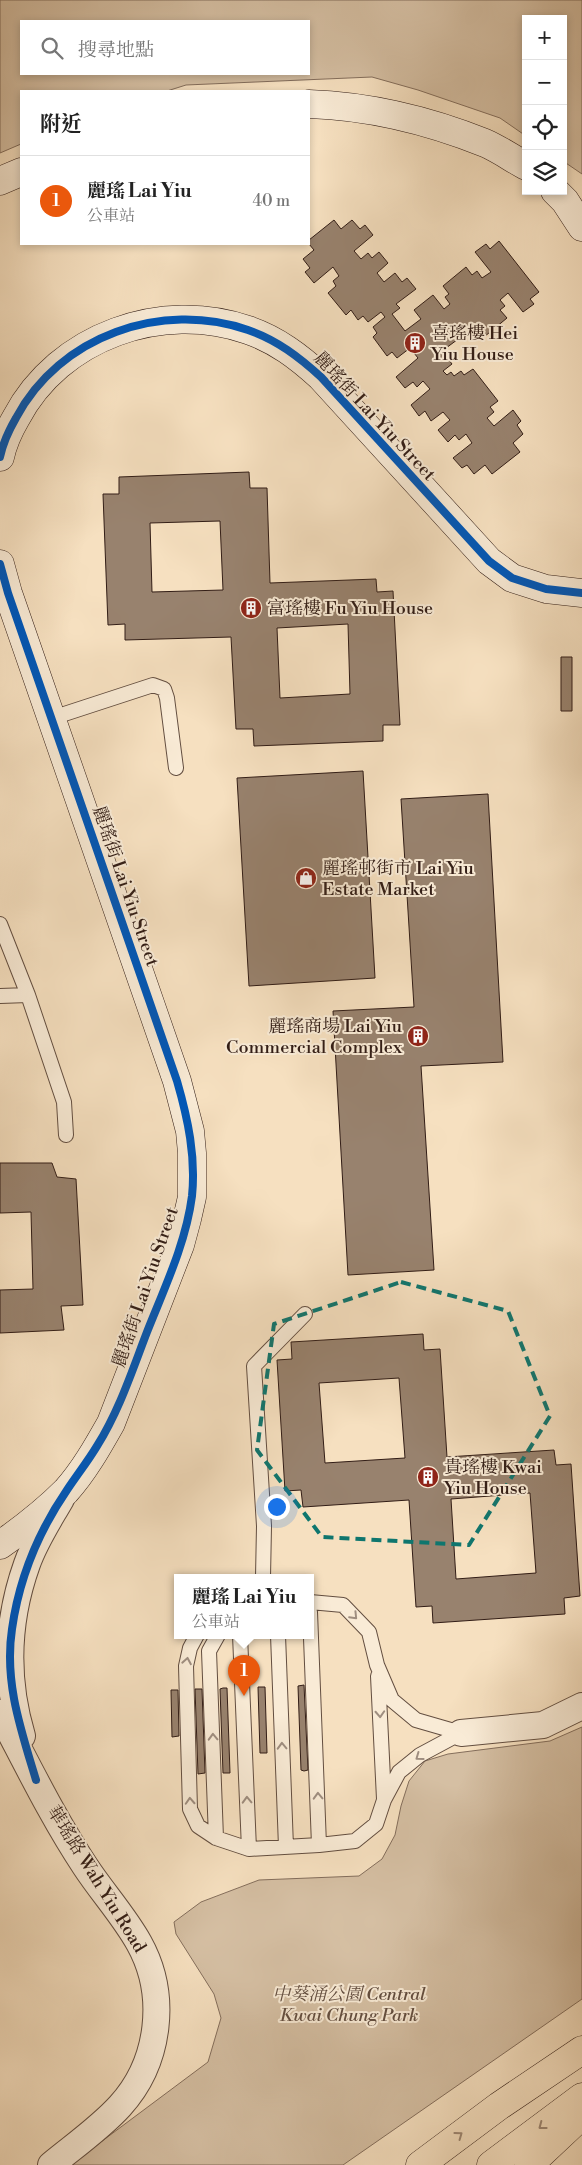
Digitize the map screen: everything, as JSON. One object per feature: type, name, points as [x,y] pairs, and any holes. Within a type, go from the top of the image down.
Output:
[{"type":"main road","points":[[420,2165],[499,2106],[582,2050]]},
{"type":"main road","points":[[491,2165],[582,2097]]},
{"type":"main road","points":[[529,2165],[582,2115]]},
{"type":"street","points":[[310,104],[344,105],[424,123],[486,144],[522,164]]},
{"type":"street","points":[[0,181],[20,172]]},
{"type":"street","points":[[559,195],[566,201],[582,226]]},
{"type":"street","name":"麗瑤街 Lai Yiu Street","points":[[0,456],[9,431],[32,392],[49,373],[67,358],[89,344],[110,333],[156,322],[182,319],[229,324],[268,338],[303,360],[322,377],[489,561],[512,578],[546,589],[582,593]]},
{"type":"street","name":"麗瑤街 Lai Yiu Street","points":[[0,564],[8,593],[177,1081],[190,1131],[193,1174],[192,1197],[180,1245],[121,1400],[111,1423],[97,1447],[66,1490],[42,1532],[28,1562],[11,1631],[10,1660],[16,1715],[36,1780]]},
{"type":"street","points":[[0,1526],[33,1514],[66,1490]]},
{"type":"street","name":"麗瑤街 Lai Yiu Street","points":[[0,1545],[66,1490]]},
{"type":"street","points":[[461,1733],[543,1725],[582,1706]]},
{"type":"street","name":"華瑤路 Wah Yiu Road","points":[[0,1713],[83,1864],[140,1944],[154,1983],[157,2020],[149,2056],[142,2074],[120,2105],[51,2165]]},
{"type":"lane","points":[[52,718],[153,685],[164,689],[167,698],[176,768]]},
{"type":"lane","points":[[0,924],[28,995],[64,1102],[66,1135]]},
{"type":"lane","points":[[0,996],[28,995]]},
{"type":"lane","points":[[263,1574],[264,1526],[254,1366],[305,1314]]},
{"type":"lane","points":[[314,1602],[343,1605],[369,1632],[377,1665],[392,1700],[416,1720],[461,1733]]},
{"type":"lane","points":[[196,1639],[190,1648],[186,1666],[190,1809],[198,1826],[216,1838],[249,1848],[320,1845],[355,1840],[376,1824],[384,1800],[399,1772],[420,1755],[461,1733]]},
{"type":"lane","points":[[216,1639],[209,1651],[216,1838]]},
{"type":"lane","points":[[240,1639],[249,1848]]},
{"type":"lane","points":[[278,1639],[286,1847]]},
{"type":"lane","points":[[311,1639],[320,1845]]},
{"type":"lane","points":[[377,1665],[384,1800]]},
{"type":"highlighted area","points":[[401,1282],[508,1311],[550,1416],[469,1545],[322,1537],[257,1450],[274,1324]]},
{"type":"green space","points":[[0,0],[582,0],[582,174],[567,164],[567,15],[522,15],[522,133],[500,118],[418,90],[372,77],[186,85],[170,90],[20,90],[20,144],[0,153]]},
{"type":"green space","name":"中葵涌公園 Central Kwai Chung Park","points":[[582,1727],[582,1999],[343,2165],[70,2165],[208,2062],[221,2018],[214,1994],[176,1934],[174,1922],[201,1902],[259,1880],[359,1876],[382,1859],[395,1835],[409,1781],[425,1761],[448,1754],[550,1741]]},
{"type":"building","name":"喜瑤樓 Hei Yiu House","points":[[334,220],[341,229],[352,220],[360,229],[365,225],[373,235],[354,251],[361,259],[368,253],[372,258],[379,252],[388,263],[377,273],[384,282],[395,273],[402,282],[407,278],[416,289],[396,304],[400,308],[392,314],[405,331],[421,319],[414,310],[433,295],[444,309],[450,304],[445,297],[449,294],[443,286],[466,267],[472,275],[477,271],[482,278],[491,272],[475,252],[486,244],[490,249],[499,241],[539,292],[530,299],[534,304],[523,312],[508,293],[500,300],[505,306],[500,310],[507,318],[484,337],[477,329],[472,332],[467,325],[462,330],[465,334],[442,351],[452,364],[443,371],[447,375],[451,372],[454,376],[461,371],[464,375],[473,369],[498,401],[490,407],[494,412],[487,418],[494,426],[513,410],[521,421],[517,425],[523,434],[513,443],[520,452],[492,474],[485,465],[474,474],[467,465],[462,468],[453,458],[472,443],[466,434],[459,440],[455,435],[448,442],[438,430],[450,420],[443,412],[431,421],[425,411],[419,416],[411,405],[430,389],[423,381],[417,387],[413,382],[405,388],[396,377],[418,358],[410,348],[397,358],[392,352],[387,356],[373,337],[377,333],[373,327],[385,317],[381,312],[368,322],[363,316],[358,320],[351,310],[346,315],[328,293],[336,286],[333,281],[339,276],[333,267],[314,283],[305,272],[310,268],[303,259],[314,250],[310,245],[310,239]]},
{"type":"building","name":"富瑤樓 Fu Yiu House","points":[[249,472],[250,488],[267,488],[270,583],[376,579],[377,592],[393,591],[400,725],[383,725],[383,741],[254,746],[253,729],[236,729],[231,637],[125,640],[125,624],[108,625],[103,494],[119,494],[119,477]],"holes":[[[220,521],[223,590],[152,592],[150,523]],[[348,624],[350,694],[280,698],[277,628]]]},
{"type":"building","points":[[561,657],[572,657],[572,711],[561,711]]},
{"type":"building","name":"麗瑤邨街市 Lai Yiu Estate Market","points":[[363,771],[375,978],[249,986],[237,778]]},
{"type":"building","name":"麗瑤商場 Lai Yiu Commercial Complex","points":[[488,794],[503,1062],[421,1066],[434,1270],[348,1275],[333,1011],[414,1007],[401,799]]},
{"type":"building","points":[[0,1163],[52,1163],[57,1177],[76,1179],[83,1305],[61,1306],[64,1330],[0,1333],[0,1290],[33,1289],[31,1212],[0,1213]]},
{"type":"building","name":"貴瑤樓 Kwai Yiu House","points":[[423,1334],[424,1350],[440,1349],[447,1457],[554,1450],[556,1465],[571,1464],[580,1596],[564,1598],[565,1614],[433,1623],[432,1606],[416,1607],[409,1500],[303,1507],[301,1490],[285,1491],[277,1360],[292,1359],[291,1342]],"holes":[[[399,1378],[405,1458],[325,1463],[319,1383]],[[530,1493],[536,1573],[456,1579],[451,1499]]]},
{"type":"building","points":[[304,1685],[308,1770],[304,1771],[301,1770],[298,1686]]},
{"type":"building","points":[[258,1687],[265,1687],[267,1753],[260,1753]]},
{"type":"building","points":[[227,1688],[230,1773],[223,1773],[220,1689]]},
{"type":"building","points":[[195,1689],[202,1689],[205,1773],[198,1774]]},
{"type":"building","points":[[171,1690],[178,1690],[179,1736],[172,1737]]},
{"type":"cycle path","points":[[0,457],[11,427],[35,389],[58,365],[86,346],[116,332],[148,323],[182,320],[215,322],[259,334],[287,350],[313,370],[489,561],[512,578],[546,589],[582,593]]},
{"type":"cycle path","points":[[0,564],[8,593],[177,1081],[188,1124],[193,1167],[192,1196],[180,1248],[125,1390],[105,1433],[57,1506],[39,1539],[25,1574],[15,1610],[10,1649],[12,1687],[15,1706],[36,1780]]},
{"type":"place","name":"喜瑤樓 Hei Yiu House","points":[[415,343]]},
{"type":"place","name":"富瑤樓 Fu Yiu House","points":[[251,608]]},
{"type":"place","name":"麗瑤邨街市 Lai Yiu Estate Market","points":[[306,878]]},
{"type":"place","name":"麗瑤商場 Lai Yiu Commercial Complex","points":[[418,1036]]},
{"type":"place","name":"貴瑤樓 Kwai Yiu House","points":[[428,1477]]},
{"type":"place","name":"麗瑤 Lai Yiu","points":[[244,1696]]}]
